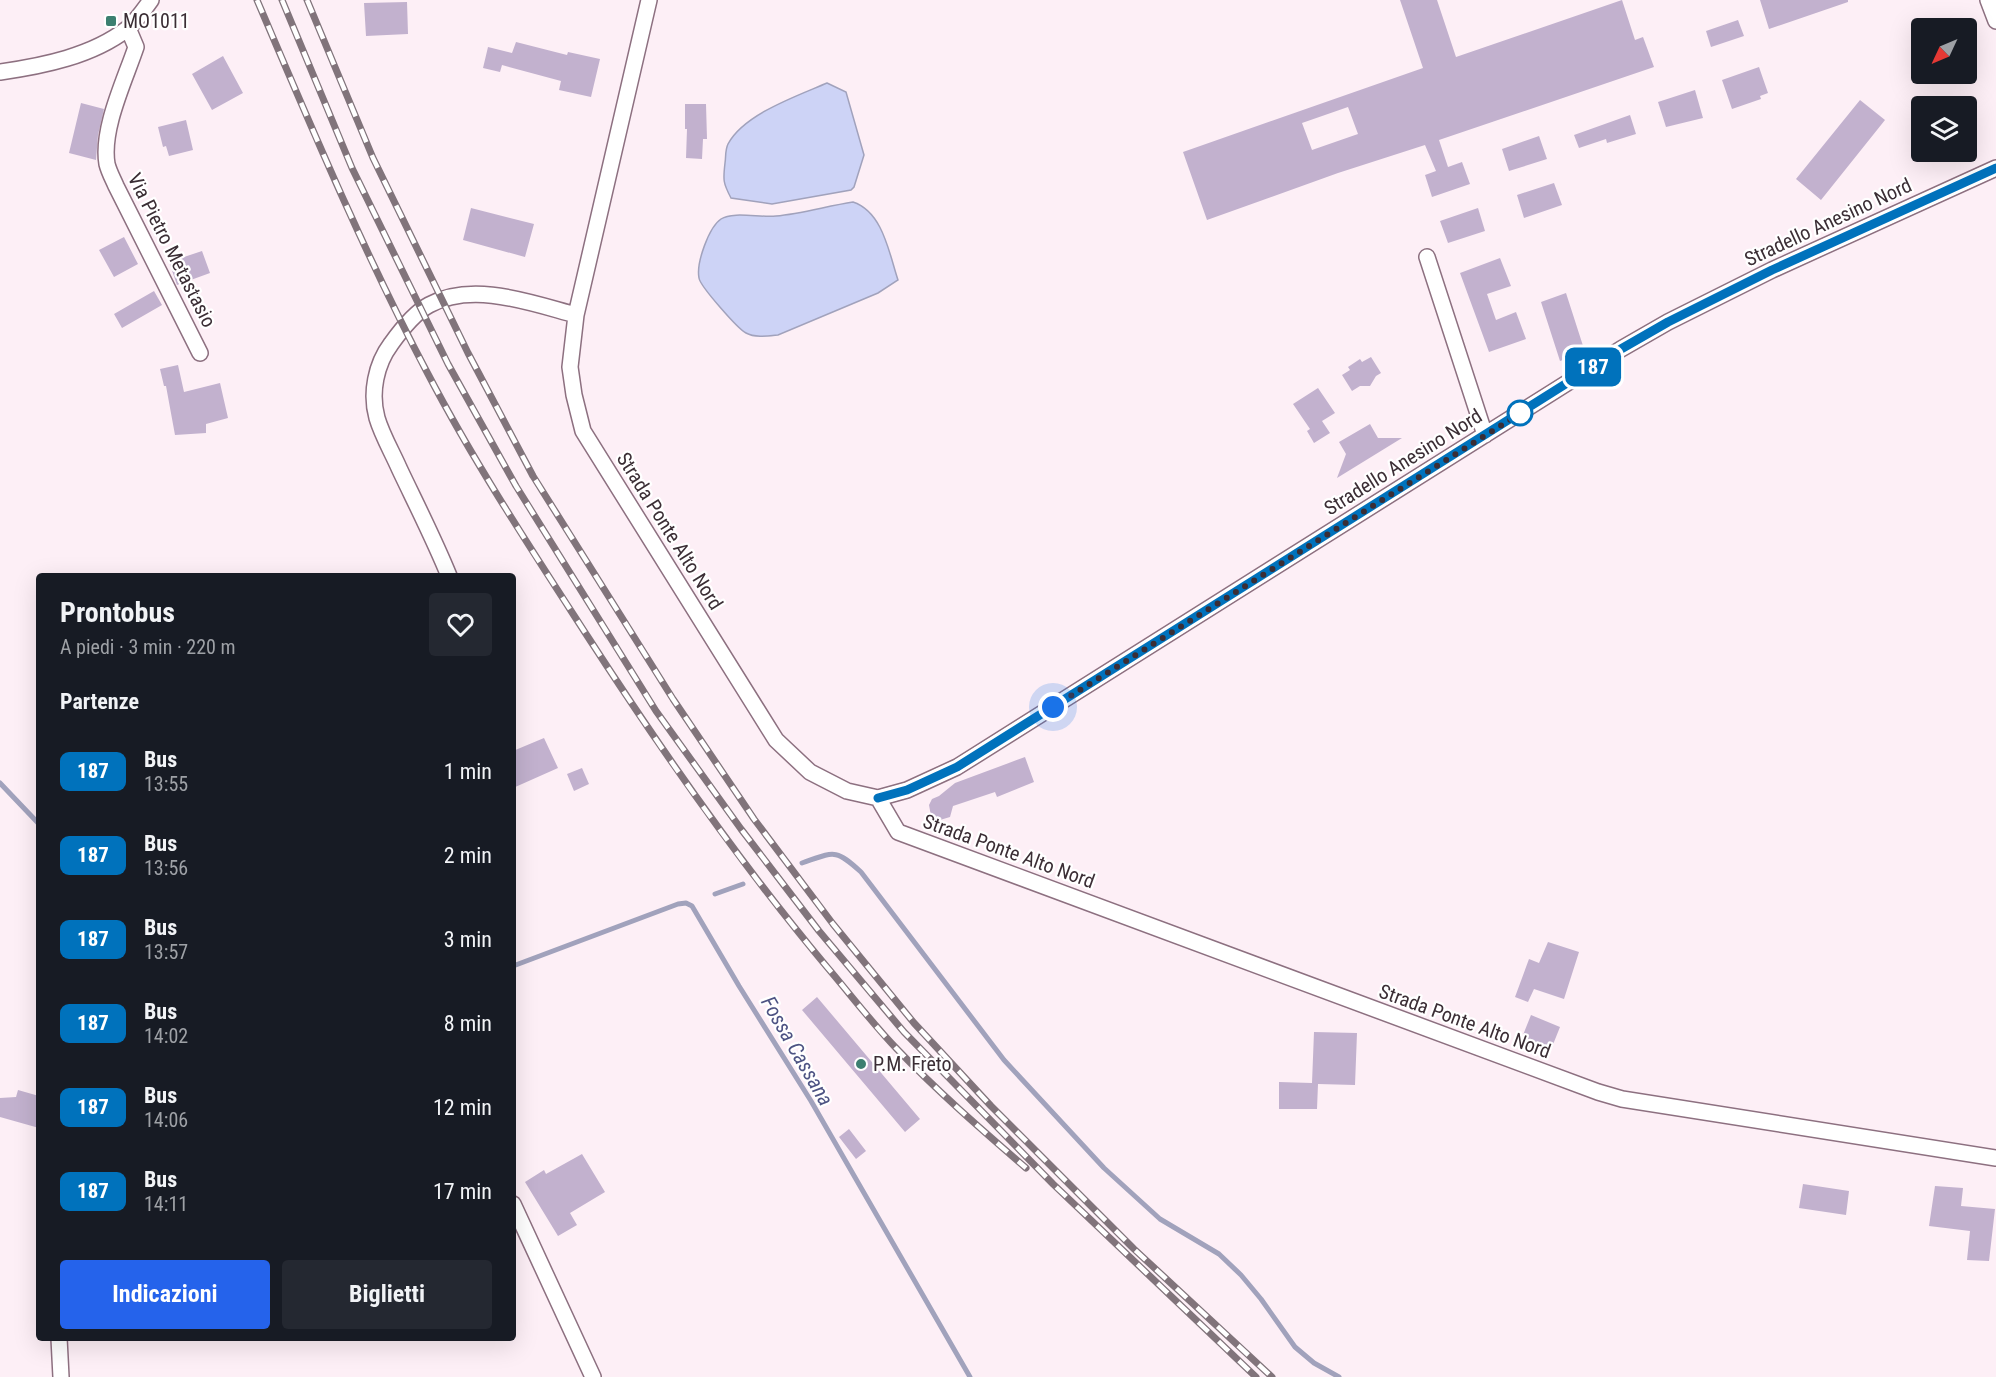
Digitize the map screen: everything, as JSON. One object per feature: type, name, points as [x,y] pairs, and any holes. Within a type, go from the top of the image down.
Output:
[{"type":"street","points":[[0,72],[34,67],[94,49],[128,28],[151,0]]},
{"type":"street","name":"Strada Ponte Alto Nord","points":[[649,0],[576,315],[570,367],[574,395],[583,431],[776,740],[810,772],[847,791],[878,798],[898,832],[1598,1092],[1641,1102],[1996,1158]]},
{"type":"street","points":[[1988,0],[1996,21]]},
{"type":"street","name":"Via Pietro Metastasio","points":[[128,28],[136,47],[111,122],[106,148],[108,166],[200,353]]},
{"type":"street","name":"Stradello Anesino Nord","points":[[878,798],[907,790],[957,767],[1621,349],[1668,322],[1772,270],[1996,168]]},
{"type":"street","points":[[1426,257],[1485,435]]},
{"type":"street","points":[[448,573],[377,418],[374,401],[375,385],[388,347],[411,320],[427,306],[445,298],[466,294],[531,303],[576,315]]},
{"type":"street","points":[[516,1210],[593,1377]]},
{"type":"street","points":[[59,1341],[61,1377]]},
{"type":"water","points":[[827,83],[846,92],[864,155],[854,187],[851,190],[772,204],[731,198],[725,185],[724,174],[727,146],[736,133],[772,107]]},
{"type":"water","points":[[853,202],[863,207],[878,224],[888,246],[898,280],[878,293],[778,335],[757,336],[746,333],[735,324],[701,282],[699,264],[701,255],[712,229],[721,219],[733,215],[785,215]]},
{"type":"building","points":[[1400,0],[1437,0],[1456,57],[1622,0],[1635,40],[1643,37],[1654,67],[1439,140],[1448,167],[1462,162],[1470,184],[1432,197],[1425,175],[1436,171],[1425,145],[1338,173],[1207,220],[1183,152],[1423,68]],"holes":[[[1348,107],[1358,134],[1312,150],[1302,123]]]},
{"type":"building","points":[[1760,0],[1848,0],[1848,2],[1769,29]]},
{"type":"building","points":[[407,2],[408,34],[366,36],[364,3]]},
{"type":"building","points":[[1738,20],[1744,36],[1711,47],[1706,31]]},
{"type":"building","points":[[516,42],[567,55],[568,52],[600,59],[591,97],[559,90],[561,81],[502,65],[500,72],[483,68],[488,47],[512,53]]},
{"type":"building","points":[[223,56],[243,93],[212,110],[192,74]]},
{"type":"building","points":[[1759,67],[1768,93],[1760,96],[1761,99],[1732,109],[1722,80]]},
{"type":"building","points":[[1695,90],[1703,118],[1666,127],[1658,102]]},
{"type":"building","points":[[1860,100],[1885,120],[1821,200],[1796,179]]},
{"type":"building","points":[[81,103],[104,109],[98,135],[96,160],[69,153]]},
{"type":"building","points":[[685,104],[706,104],[707,139],[703,139],[702,159],[686,158]]},
{"type":"building","points":[[1630,115],[1636,134],[1607,143],[1606,139],[1579,148],[1574,135]]},
{"type":"building","points":[[186,120],[193,150],[169,156],[166,146],[163,147],[158,127]]},
{"type":"building","points":[[1539,136],[1547,159],[1509,171],[1502,149]]},
{"type":"building","points":[[1554,183],[1562,205],[1524,218],[1517,195]]},
{"type":"building","points":[[471,208],[534,224],[525,257],[463,240]]},
{"type":"building","points":[[1478,208],[1485,231],[1448,243],[1440,221]]},
{"type":"building","points":[[124,237],[138,264],[114,277],[99,250]]},
{"type":"building","points":[[202,251],[210,273],[177,285],[169,262]]},
{"type":"building","points":[[1500,258],[1511,286],[1487,294],[1496,320],[1516,312],[1526,339],[1489,352],[1460,273]]},
{"type":"building","points":[[154,291],[162,305],[122,328],[114,314]]},
{"type":"building","points":[[1566,293],[1585,352],[1560,361],[1541,302]]},
{"type":"building","points":[[1371,357],[1381,373],[1376,376],[1370,386],[1360,386],[1352,391],[1342,375],[1350,370],[1348,367],[1360,359],[1362,362]]},
{"type":"building","points":[[178,365],[184,392],[220,383],[228,418],[206,424],[206,433],[175,435],[166,386],[164,386],[160,369]]},
{"type":"building","points":[[1318,388],[1335,413],[1322,421],[1330,433],[1314,443],[1307,431],[1310,429],[1293,404]]},
{"type":"building","points":[[1370,424],[1378,438],[1402,438],[1337,478],[1346,454],[1339,442]]},
{"type":"building","points":[[544,738],[558,768],[516,787],[516,750]]},
{"type":"building","points":[[1025,757],[1034,782],[997,797],[995,792],[953,806],[950,817],[940,820],[931,816],[929,805],[932,799],[955,783]]},
{"type":"building","points":[[582,768],[589,784],[574,791],[567,774]]},
{"type":"building","points":[[1548,942],[1579,952],[1564,999],[1534,989],[1528,1002],[1515,997],[1529,959],[1539,963]]},
{"type":"building","name":"P.M. Freto","points":[[817,997],[920,1119],[905,1132],[802,1010]]},
{"type":"building","points":[[1531,1015],[1560,1027],[1548,1057],[1519,1045]]},
{"type":"building","points":[[1314,1032],[1357,1033],[1355,1085],[1318,1084],[1317,1109],[1279,1109],[1279,1082],[1312,1083]]},
{"type":"building","points":[[18,1090],[36,1095],[36,1127],[0,1117],[0,1098],[16,1097]]},
{"type":"building","points":[[849,1129],[866,1151],[856,1159],[839,1137]]},
{"type":"building","points":[[582,1154],[605,1192],[570,1213],[577,1225],[558,1236],[525,1182],[544,1170],[546,1174]]},
{"type":"building","points":[[1803,1184],[1849,1191],[1846,1215],[1799,1208]]},
{"type":"building","points":[[1935,1186],[1963,1188],[1961,1206],[1995,1209],[1989,1261],[1967,1260],[1970,1231],[1929,1226]]},
{"type":"waterway","name":"Fossa Cassana","points":[[0,783],[36,821]]},
{"type":"waterway","points":[[802,863],[834,854],[845,859],[861,872],[1004,1060],[1104,1168],[1160,1219],[1219,1254],[1261,1299],[1295,1347],[1314,1363],[1339,1377]]},
{"type":"waterway","points":[[715,894],[743,884]]},
{"type":"waterway","name":"Fossa Cassana","points":[[516,965],[678,904],[686,903],[692,906],[811,1101],[970,1377]]},
{"type":"railway","points":[[257,0],[360,236],[428,374],[504,506],[614,677],[732,846],[794,927],[870,1019],[927,1080],[1026,1168]]},
{"type":"railway","points":[[282,0],[352,168],[448,364],[516,486],[656,711],[741,829],[819,931],[904,1032],[1053,1184],[1256,1377]]},
{"type":"railway","points":[[307,0],[373,158],[468,353],[533,476],[673,699],[754,819],[833,924],[914,1023],[991,1106],[1134,1249],[1272,1377]]},
{"type":"bus line","name":"187","points":[[878,798],[907,790],[957,767],[1621,349],[1668,322],[1772,270],[1996,168]]},
{"type":"place","name":"MO1011","points":[[111,21]]},
{"type":"place","name":"P.M. Freto","points":[[861,1064]]},
{"type":"route","points":[[1053,707],[1524,411],[1520,413]]}]
